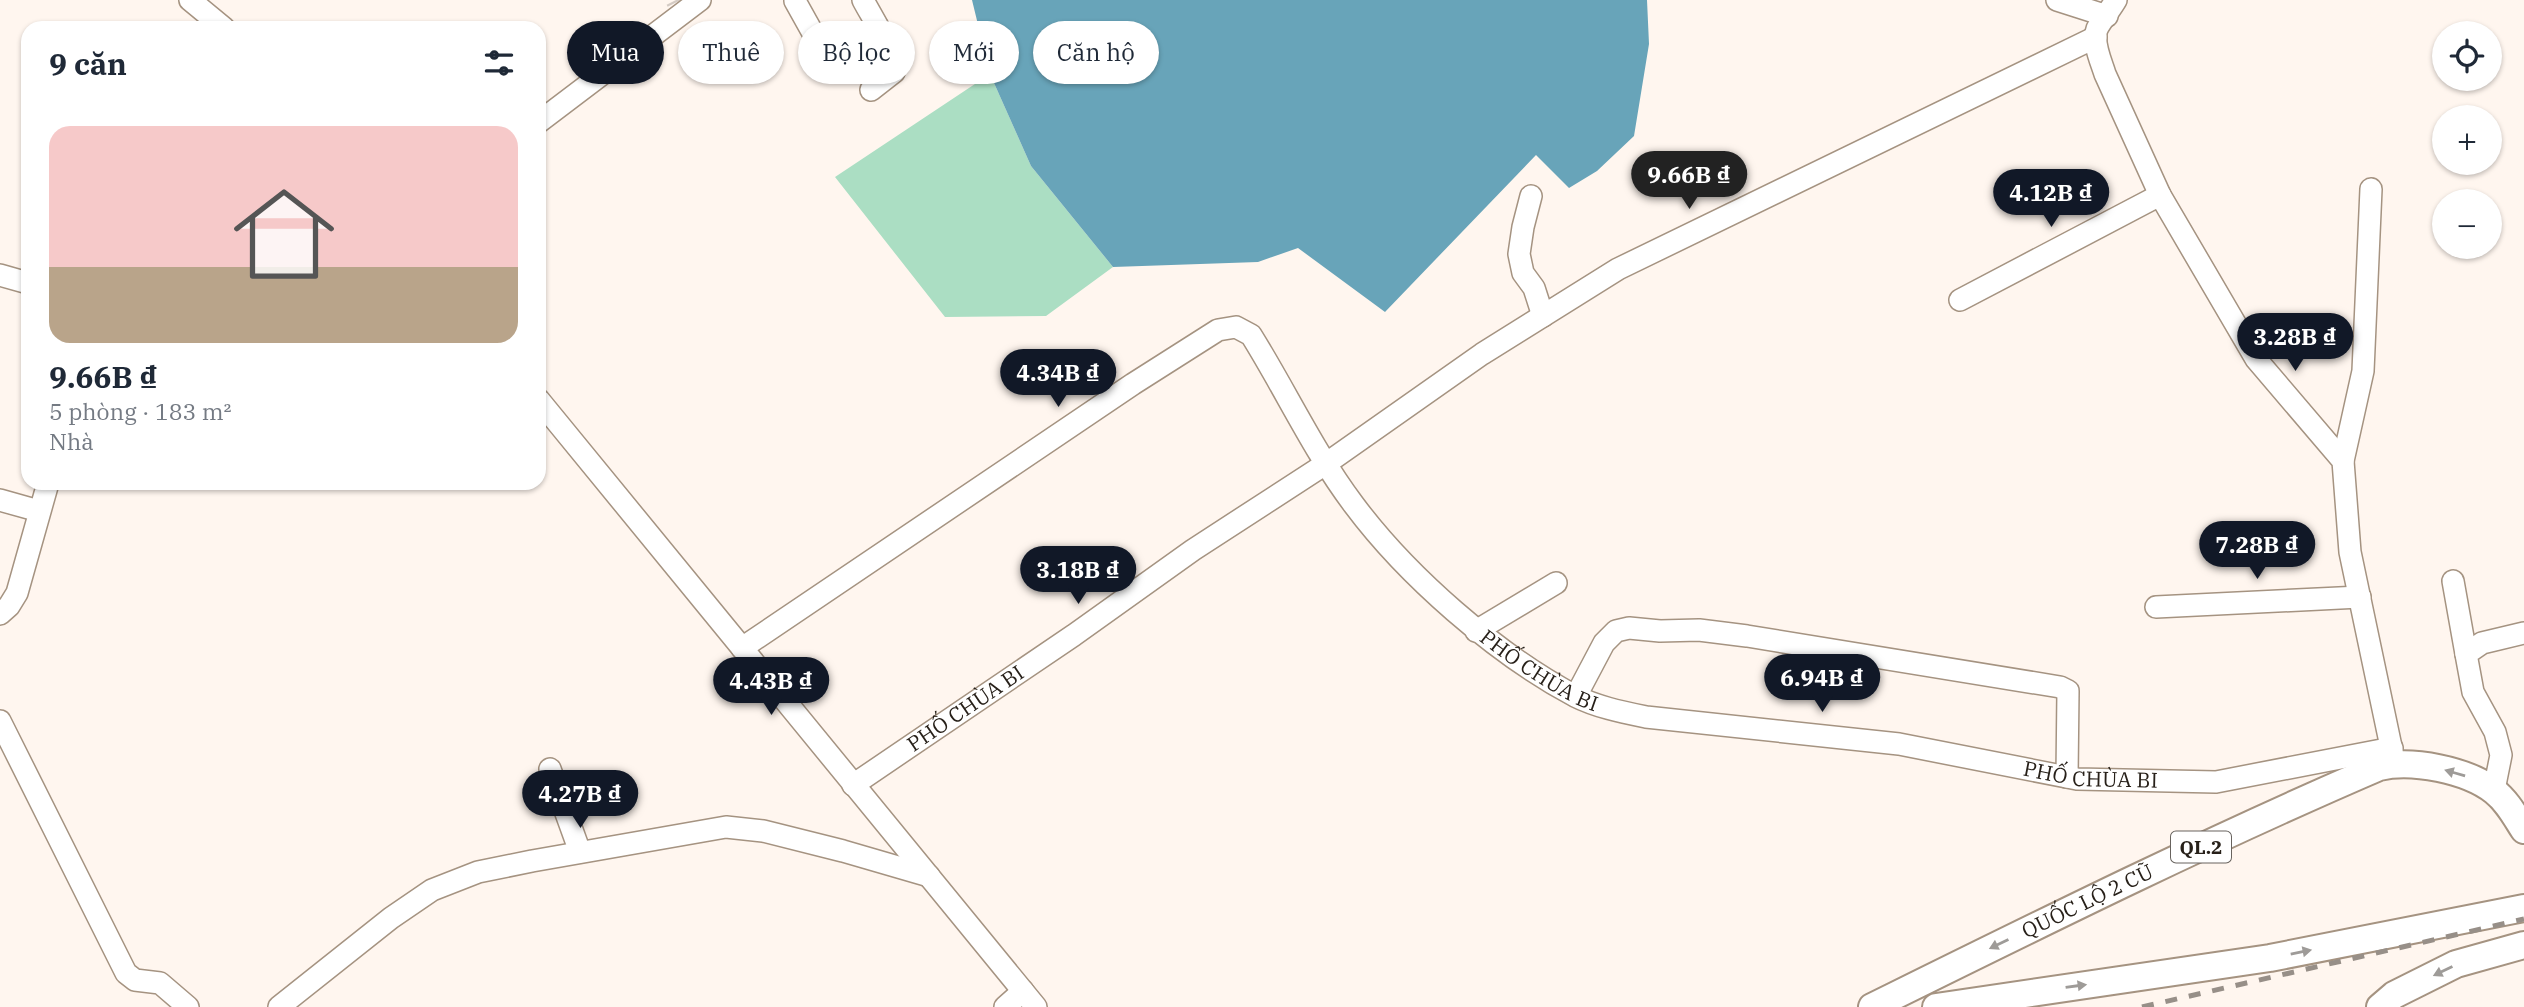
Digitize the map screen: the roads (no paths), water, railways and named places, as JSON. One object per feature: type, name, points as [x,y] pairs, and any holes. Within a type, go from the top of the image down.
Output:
[{"type":"main road","name":"QUỐC LỘ 2 CŨ","points":[[1872,1007],[2079,905],[2284,808],[2379,767],[2393,756],[2462,775],[2494,790],[2509,806],[2524,830]]},
{"type":"main road","points":[[1936,1007],[2270,958],[2513,911]]},
{"type":"main road","points":[[2380,1007],[2394,995],[2456,964],[2516,947]]},
{"type":"street","points":[[190,0],[216,21]]},
{"type":"street","points":[[546,116],[679,9],[700,0]]},
{"type":"street","points":[[863,0],[875,21]]},
{"type":"street","points":[[2057,0],[2112,8],[2098,27],[2096,37],[2105,74],[2160,195],[2256,359],[2343,461]]},
{"type":"street","points":[[795,1],[806,21]]},
{"type":"street","points":[[742,648],[1133,384],[1219,330],[1236,327],[1251,335],[1327,463],[1482,354],[1618,269],[2096,37]]},
{"type":"street","points":[[871,90],[879,84]]},
{"type":"street","points":[[2371,189],[2363,371],[2343,461],[2350,552],[2393,756]]},
{"type":"street","points":[[1960,300],[2160,195]]},
{"type":"street","points":[[1531,196],[1519,254],[1523,273],[1534,288],[1543,316]]},
{"type":"street","points":[[0,275],[21,281]]},
{"type":"street","points":[[546,409],[1030,999],[1005,1007]]},
{"type":"street","name":"PHỐ CHÙA BI","points":[[853,785],[1074,635],[1193,550],[1327,463],[1354,505],[1394,551],[1476,631],[1576,696],[1615,711],[1646,717],[1908,745],[2077,779],[2216,782],[2393,756]]},
{"type":"street","points":[[0,614],[9,607],[17,593],[46,490]]},
{"type":"street","points":[[0,500],[38,511]]},
{"type":"street","points":[[2453,581],[2473,692],[2495,732],[2501,755],[2494,790]]},
{"type":"street","points":[[1476,631],[1556,583]]},
{"type":"street","points":[[2156,607],[2360,597]]},
{"type":"street","points":[[1576,696],[1604,643],[1616,631],[1629,628],[1660,631],[1699,630],[1922,664],[2060,687],[2068,691],[2067,777]]},
{"type":"street","points":[[2466,654],[2483,643],[2524,633]]},
{"type":"street","points":[[0,721],[126,973],[135,980],[160,983],[188,1007]]},
{"type":"street","points":[[550,769],[580,852]]},
{"type":"street","points":[[283,1006],[391,918],[432,890],[478,872],[726,827],[763,831],[929,876]]},
{"type":"water","points":[[972,0],[1647,0],[1649,44],[1634,136],[1597,171],[1569,188],[1536,155],[1385,312],[1298,248],[1258,262],[1113,267],[1031,166],[994,84],[1019,84],[1019,21],[977,21]]},
{"type":"railway","points":[[2142,1007],[2524,919]]}]
